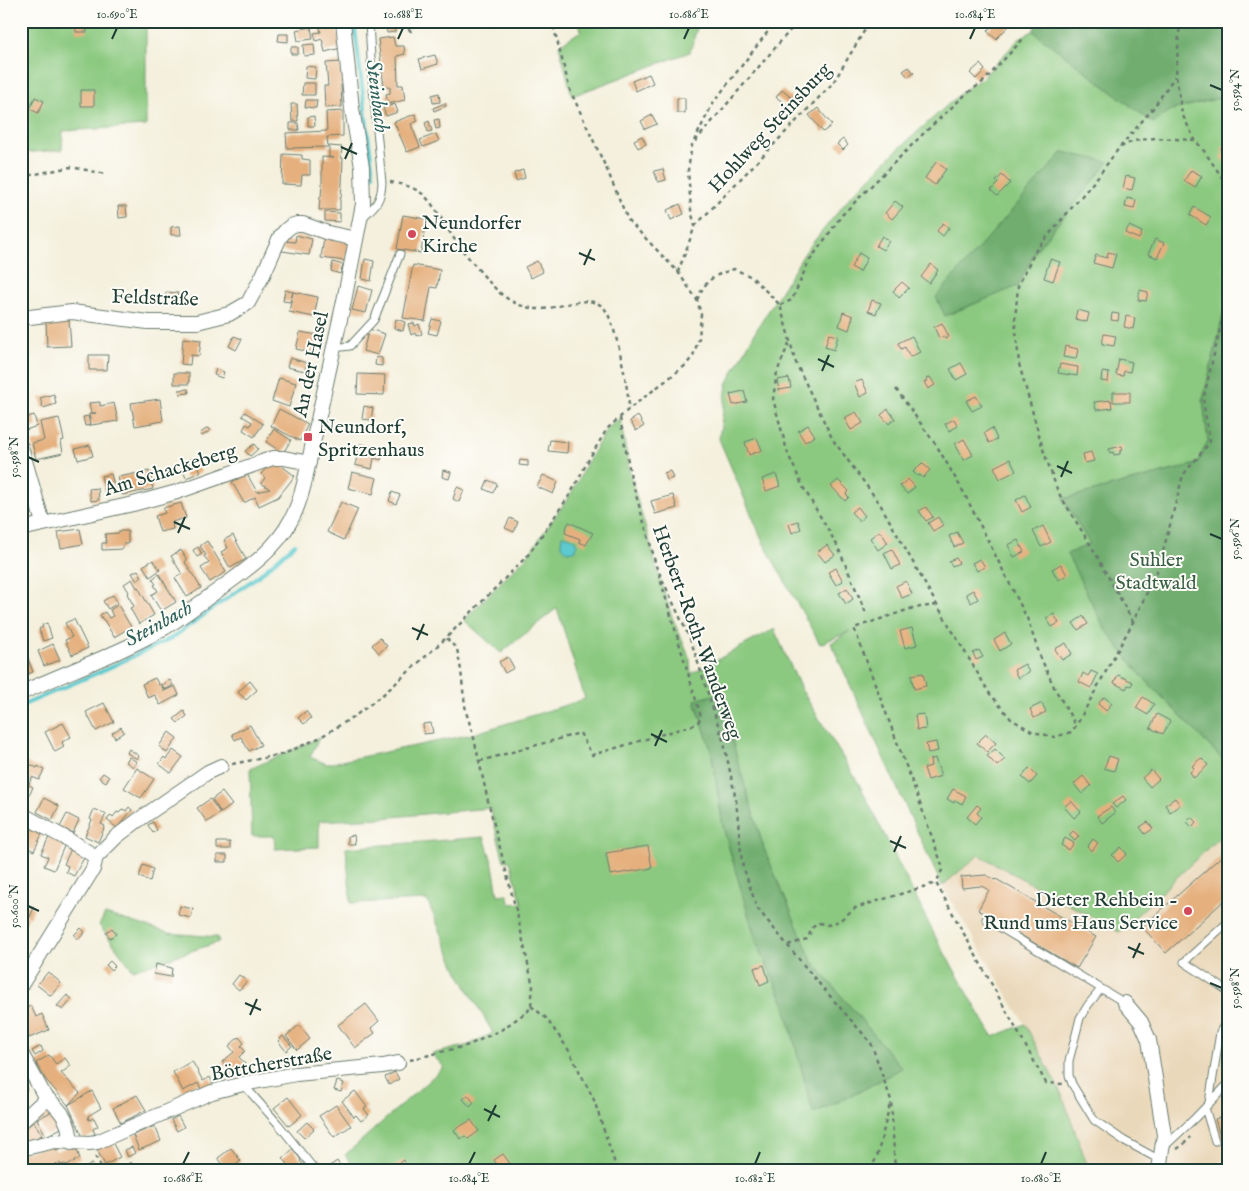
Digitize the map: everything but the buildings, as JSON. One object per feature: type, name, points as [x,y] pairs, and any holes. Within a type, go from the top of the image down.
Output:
[{"type":"street","name":"An der Hasel","points":[[21,693],[89,665],[138,642],[164,627],[265,555],[291,522],[297,508],[309,463],[363,204],[362,166],[352,110],[344,21]]},
{"type":"street","name":"Feldstraße","points":[[21,318],[72,312],[148,322],[197,322],[229,314],[248,303],[280,237],[291,226],[303,224],[328,233],[356,239]]},
{"type":"street","points":[[21,447],[43,523]]},
{"type":"street","name":"Am Schackeberg","points":[[21,529],[151,500],[273,458],[284,458],[309,463]]},
{"type":"street","points":[[21,986],[93,870],[96,857],[116,837],[137,821],[208,772],[221,766]]},
{"type":"street","points":[[21,814],[96,857]]},
{"type":"street","points":[[1125,1003],[1141,1022],[1149,1040],[1164,1135],[1161,1160]]},
{"type":"street","points":[[21,1053],[43,1093],[59,1108],[65,1118],[71,1143]]},
{"type":"street","name":"Böttcherstraße","points":[[21,1149],[55,1141],[71,1143],[98,1142],[212,1092],[243,1084],[296,1074],[398,1063]]},
{"type":"street","points":[[21,1122],[47,1098]]},
{"type":"lane","points":[[360,219],[379,200],[382,183],[370,53],[370,23]]},
{"type":"lane","points":[[333,348],[350,346],[374,320],[400,254]]},
{"type":"lane","points":[[986,920],[1125,1003]]},
{"type":"lane","points":[[1228,922],[1184,962],[1228,991]]},
{"type":"lane","points":[[1101,989],[1080,1018],[1069,1061],[1069,1075],[1072,1084],[1094,1120],[1123,1140],[1161,1160],[1207,1106],[1227,1086]]},
{"type":"lane","points":[[1214,1141],[1207,1106],[1220,1032],[1228,1018]]},
{"type":"lane","points":[[243,1084],[315,1170]]},
{"type":"path","points":[[370,23],[398,22],[411,31],[419,21]]},
{"type":"path","points":[[221,766],[284,754],[319,738],[355,716],[446,638],[528,555],[571,494],[588,459],[607,429],[629,409],[686,365],[693,356],[699,338],[700,314],[697,300],[678,272],[628,220],[570,90],[552,21]]},
{"type":"path","points":[[678,272],[695,226],[691,210],[688,170],[692,145],[713,103],[776,21]]},
{"type":"path","points":[[692,145],[798,21]]},
{"type":"path","name":"Hohlweg Steinsburg","points":[[695,226],[834,83],[866,28],[879,21]]},
{"type":"path","points":[[1180,21],[1176,75],[1182,114],[1195,140],[1228,186]]},
{"type":"path","points":[[780,305],[792,300],[808,263],[842,215],[925,132],[965,95],[984,81],[1023,39]]},
{"type":"path","points":[[1132,622],[1096,554],[1058,492],[1043,449],[1019,364],[1015,320],[1018,286],[1036,250],[1154,107],[1176,75]]},
{"type":"path","points":[[1119,148],[1133,141],[1155,138],[1195,140]]},
{"type":"path","points":[[21,177],[71,167],[106,174]]},
{"type":"path","points":[[382,183],[388,181],[406,185],[424,196],[455,241],[487,280],[507,299],[522,306],[540,310],[574,302],[594,302],[603,307],[611,320],[618,345],[629,398],[629,409]]},
{"type":"path","points":[[697,300],[703,286],[715,276],[734,269],[752,277],[780,305],[796,363],[833,440],[880,504],[990,694],[1010,719],[1033,732],[1055,737],[1071,732],[1076,726],[1132,622],[1159,567],[1183,476],[1210,442],[1204,400],[1228,296]]},
{"type":"path","points":[[790,341],[777,372],[773,399],[788,454],[803,487],[837,545],[866,613]]},
{"type":"path","points":[[896,389],[938,448],[964,493],[1027,618],[1040,656],[1054,687],[1076,726]]},
{"type":"path","name":"Herbert-Roth-Wanderweg","points":[[620,418],[631,478],[656,566],[691,641],[724,743],[736,800],[742,863],[757,908],[871,1043],[891,1100],[895,1170]]},
{"type":"path","points":[[480,761],[580,733],[592,755],[697,724],[701,717],[656,566]]},
{"type":"path","points":[[788,946],[808,939],[813,927],[819,923],[828,925],[839,921],[855,908],[936,883],[943,868],[854,628],[913,608],[937,605]]},
{"type":"path","points":[[398,1063],[469,1045],[501,1030],[528,1011],[531,1006],[533,987],[518,918],[488,801],[474,734],[466,712],[457,649],[446,638]]},
{"type":"path","points":[[936,883],[1046,1084],[1072,1084]]},
{"type":"path","points":[[531,1006],[546,1018],[568,1050],[594,1100],[616,1168]]},
{"type":"path","points":[[870,1170],[877,1157],[891,1100]]},
{"type":"shaded area","points":[[1228,829],[1228,1157],[1215,1167],[1207,1170],[1089,1170],[1063,1097],[1025,1024],[942,886],[979,855],[1119,932]]},
{"type":"green space","points":[[21,21],[146,21],[146,126],[63,131],[62,150],[21,153]]},
{"type":"green space","points":[[579,21],[699,21],[690,52],[572,96],[559,45],[581,31]]},
{"type":"green space","points":[[1038,21],[1228,21],[1228,96],[1171,110],[1153,123],[1033,31]]},
{"type":"green space","points":[[1033,31],[1153,123],[1171,110],[1228,96],[1228,296],[1203,400],[1208,441],[1197,464],[1063,499],[1090,544],[1067,554],[1139,673],[1228,765],[1228,829],[1119,932],[979,855],[942,886],[831,643],[850,631],[820,644],[764,544],[719,439],[727,384],[757,329],[806,251],[851,196],[895,152],[962,92],[982,78],[1021,37]],"holes":[[[1063,152],[1108,163],[1036,250],[1018,286]]]},
{"type":"green space","points":[[1063,152],[1109,162],[1036,250],[1018,286],[945,316],[936,297]]},
{"type":"green space","name":"Suhler Stadtwald","points":[[1228,296],[1228,765],[1139,673],[1105,629],[1067,554],[1090,544],[1063,499],[1197,464],[1208,441],[1203,400]]},
{"type":"green space","points":[[620,418],[631,478],[672,617],[690,659],[691,674],[774,629],[801,689],[859,784],[936,938],[993,1037],[1025,1024],[1063,1097],[1089,1170],[355,1170],[345,1155],[444,1067],[432,1054],[469,1045],[493,1033],[458,972],[427,900],[351,903],[346,848],[484,837],[493,865],[498,895],[507,894],[510,904],[522,903],[510,861],[504,861],[490,808],[381,818],[319,821],[319,847],[275,849],[274,836],[252,836],[250,769],[319,738],[310,757],[327,764],[473,734],[585,699],[557,608],[501,653],[464,620],[528,555],[571,494],[607,429]],"holes":[[[720,694],[764,849],[812,961],[901,1068],[859,1092],[814,1113],[784,1003],[756,941],[723,827],[711,750],[695,701]]]},
{"type":"green space","points":[[720,693],[739,766],[764,849],[812,961],[902,1068],[859,1092],[813,1113],[784,1003],[756,941],[723,827],[711,750],[695,700]]},
{"type":"green space","points":[[105,914],[169,933],[217,937],[219,942],[133,970],[99,925]]},
{"type":"water","points":[[562,535],[569,536],[576,541],[576,550],[571,552],[565,549],[561,543]]},
{"type":"waterway","name":"Steinbach","points":[[354,21],[373,175]]},
{"type":"waterway","name":"Steinbach","points":[[21,706],[172,638],[258,576],[295,544]]},
{"type":"place","name":"Neundorfer Kirche","points":[[412,234]]},
{"type":"place","name":"Neundorf, Spritzenhaus","points":[[308,437]]},
{"type":"place","name":"Dieter Rehbein - Rund ums Haus Service","points":[[1188,911]]}]
